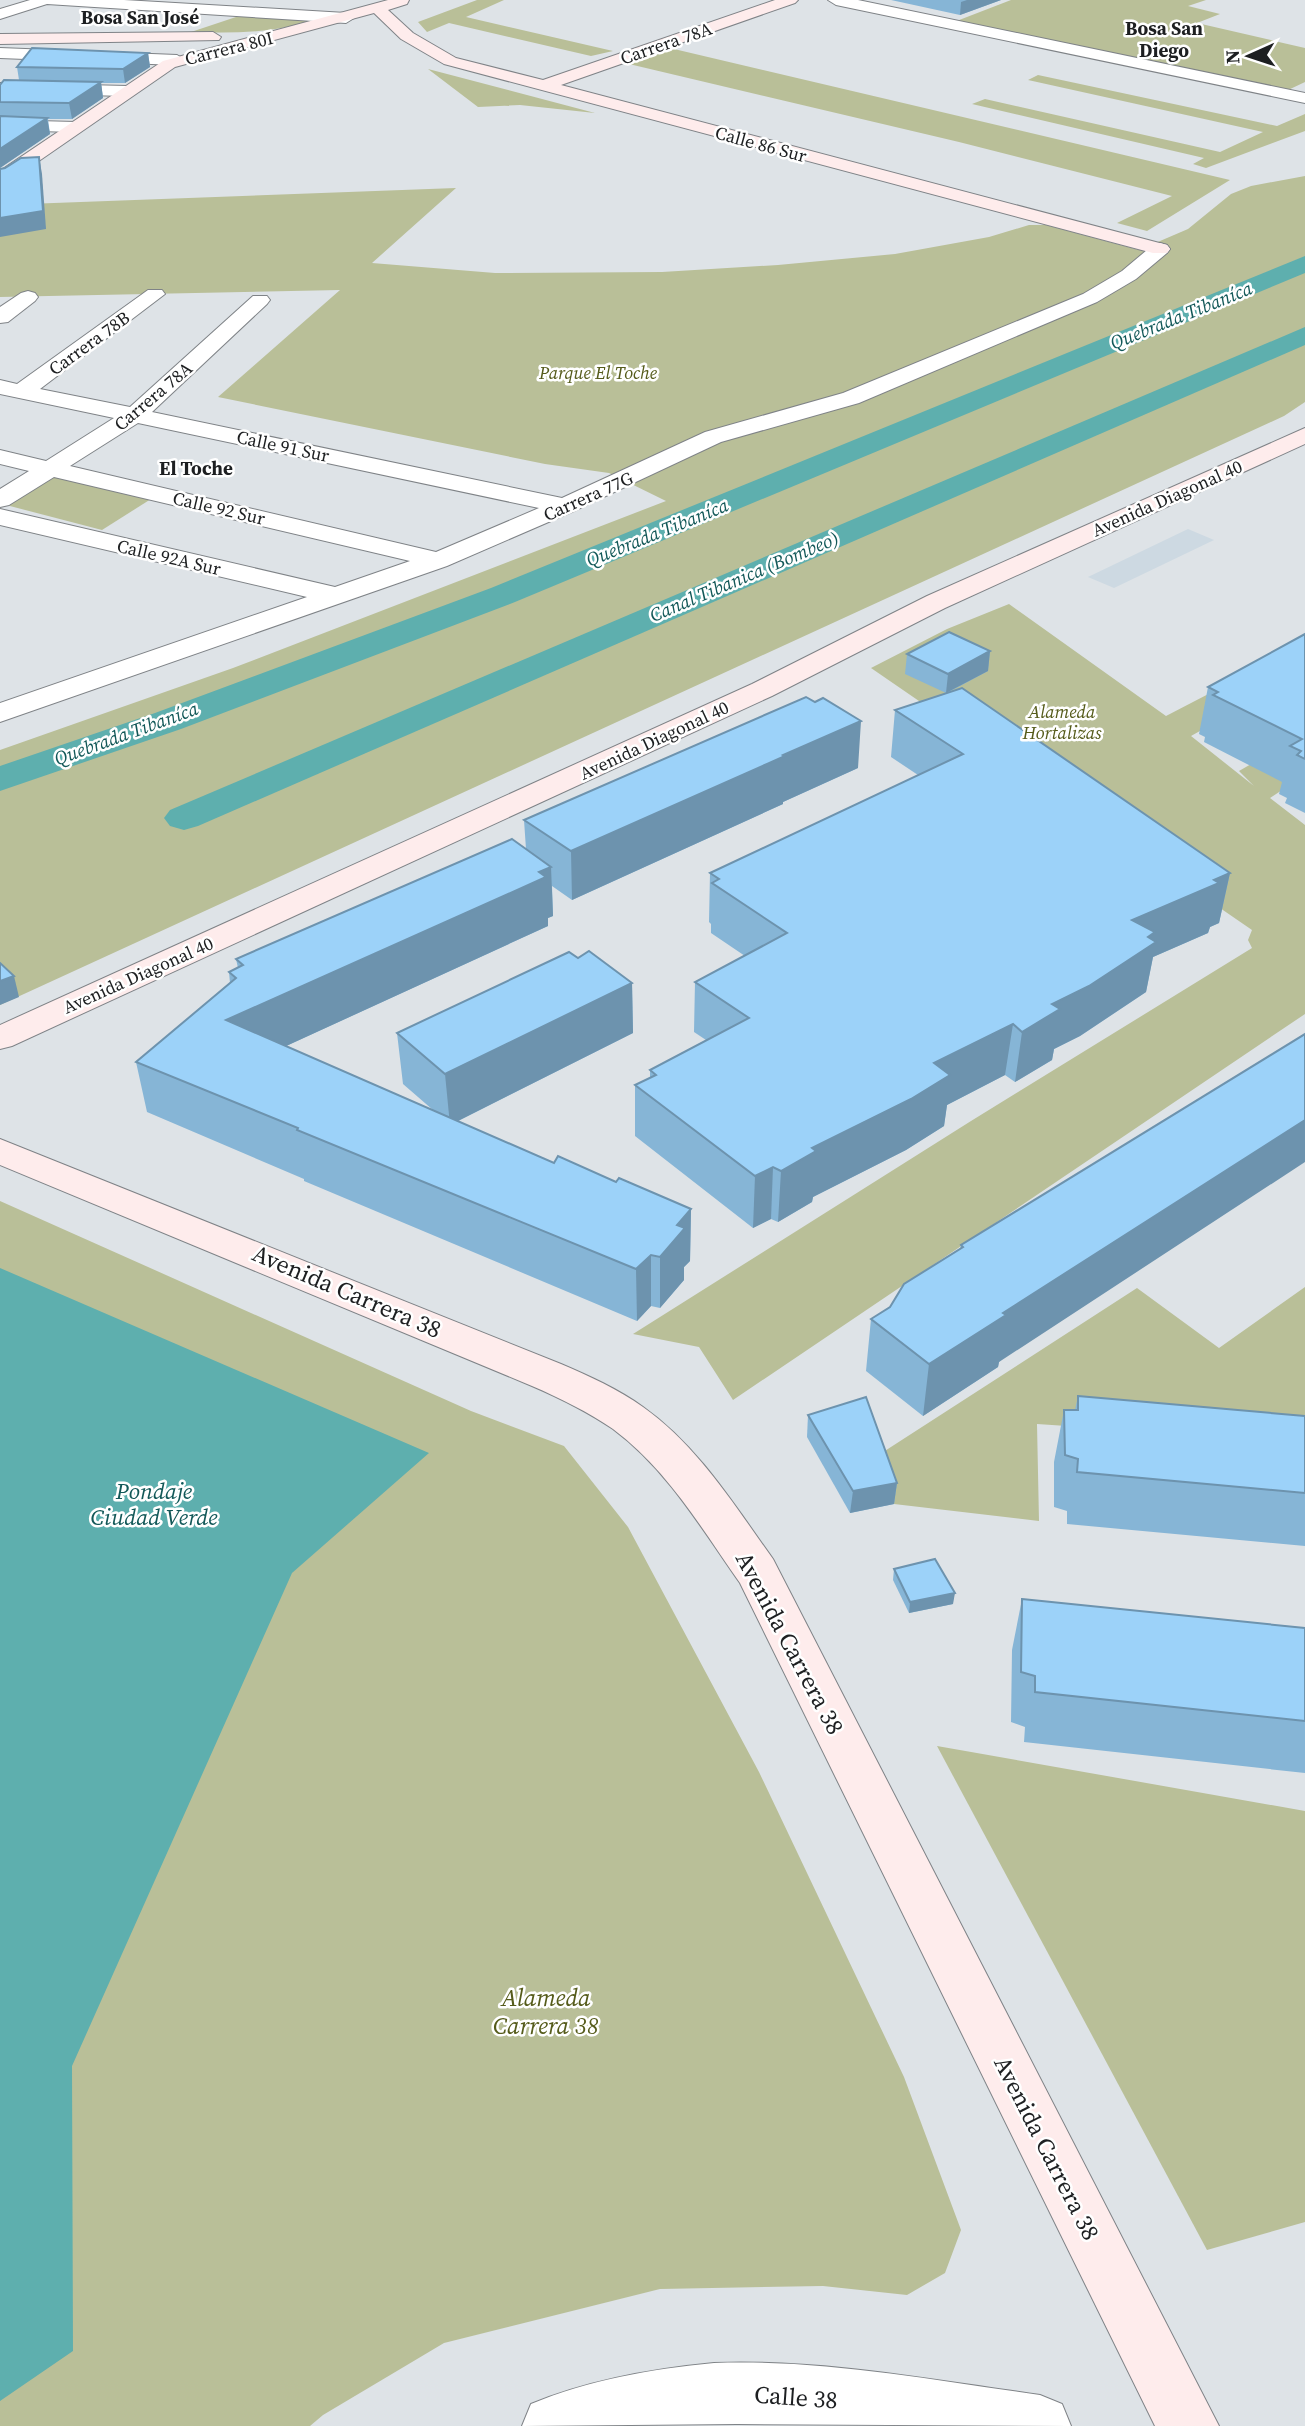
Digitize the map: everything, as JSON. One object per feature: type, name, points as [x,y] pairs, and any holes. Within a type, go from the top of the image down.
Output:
[{"type":"main road","name":"Carrera 80I","points":[[0,179],[127,90],[177,61],[346,18],[405,0]]},
{"type":"main road","name":"Carrera 78A","points":[[543,86],[790,0]]},
{"type":"main road","name":"Calle 86 Sur","points":[[378,9],[407,36],[436,55],[543,86],[1160,249]]},
{"type":"main road","points":[[4,37],[274,36]]},
{"type":"main road","name":"Avenida Diagonal 40","points":[[0,1038],[762,690],[936,602],[1305,435]]},
{"type":"main road","name":"Avenida Carrera 38","points":[[0,1151],[583,1391],[629,1419],[665,1451],[703,1496],[757,1572],[1188,2426]]},
{"type":"street","points":[[0,14],[47,0],[346,18]]},
{"type":"street","points":[[836,0],[1305,97]]},
{"type":"street","points":[[0,53],[177,61]]},
{"type":"street","points":[[0,88],[127,90]]},
{"type":"street","points":[[0,125],[75,127]]},
{"type":"street","name":"Carrera 77G","points":[[0,713],[438,560],[565,506],[713,437],[851,398],[1090,298],[1149,260],[1160,249]]},
{"type":"street","name":"Carrera 78B","points":[[11,389],[155,294]]},
{"type":"street","points":[[0,317],[28,297]]},
{"type":"street","name":"Carrera 78A","points":[[0,500],[135,415],[260,300]]},
{"type":"street","name":"Calle 91 Sur","points":[[11,389],[565,506]]},
{"type":"street","name":"Calle 92 Sur","points":[[0,457],[438,560]]},
{"type":"street","name":"Calle 92A Sur","points":[[0,517],[338,596]]},
{"type":"street","name":"Calle 38","points":[[553,2426],[593,2413],[669,2398],[737,2393],[827,2397],[1040,2426]]},
{"type":"shaded area","points":[[1188,529],[1214,540],[1114,588],[1088,577]]},
{"type":"green space","points":[[477,0],[504,0],[466,17],[613,51],[591,56],[449,23],[427,32],[418,22]]},
{"type":"green space","points":[[1011,0],[1206,0],[1188,6],[1220,14],[1197,23],[1305,48],[1305,82],[1286,91],[954,22]]},
{"type":"green space","points":[[245,14],[310,20],[265,30],[188,33]]},
{"type":"green space","points":[[674,49],[1230,180],[1147,231],[1117,223],[1172,196],[959,142],[629,64]]},
{"type":"green space","points":[[428,69],[595,113],[520,105],[478,107]]},
{"type":"green space","points":[[1038,75],[1277,126],[1305,114],[1305,131],[1206,168],[1193,164],[1204,158],[972,104],[985,99],[1220,152],[1263,132],[1028,80]]},
{"type":"green space","name":"Parque El Toche","points":[[1305,176],[1305,402],[1284,416],[0,1005],[0,750],[233,668],[666,501],[609,473],[545,464],[218,397],[340,290],[0,297],[0,205],[456,188],[372,263],[495,273],[662,272],[895,254],[989,237],[1029,225],[1046,225],[1139,250],[1188,229],[1231,194],[1251,186]]},
{"type":"green space","points":[[56,475],[151,499],[102,530],[6,505]]},
{"type":"green space","name":"Alameda Hortalizas","points":[[1009,604],[1166,716],[1305,644],[1305,672],[1191,736],[1254,786],[1239,771],[1305,733],[1305,775],[1270,798],[1305,825],[1305,1014],[733,1400],[699,1347],[633,1334],[1252,948],[1248,940],[1252,930],[871,668],[947,629]]},
{"type":"green space","name":"Alameda Carrera 38","points":[[0,1201],[471,1411],[564,1446],[628,1527],[759,1772],[904,2077],[961,2230],[945,2273],[907,2295],[823,2286],[660,2289],[444,2343],[323,2415],[310,2426],[0,2426]]},
{"type":"green space","points":[[1305,1287],[1305,1442],[1037,1424],[1039,1521],[894,1504],[877,1456],[1137,1288],[1219,1348]]},
{"type":"green space","points":[[937,1746],[1305,1811],[1305,2222],[1207,2250]]},
{"type":"water","name":"Pondaje Ciudad Verde","points":[[0,1268],[429,1453],[292,1573],[72,2066],[73,2351],[0,2401]]},
{"type":"building","points":[[32,48],[148,53],[123,69],[17,67]]},
{"type":"building","points":[[4,80],[101,82],[69,103],[0,102],[0,85]]},
{"type":"building","points":[[0,116],[47,118],[0,149]]},
{"type":"building","points":[[39,157],[43,211],[0,218],[0,169],[21,158]]},
{"type":"building","points":[[949,632],[990,651],[948,674],[907,654]]},
{"type":"building","points":[[1305,634],[1305,759],[1297,755],[1301,751],[1290,746],[1302,739],[1213,695],[1218,692],[1208,687]]},
{"type":"building","points":[[962,688],[1230,873],[1214,880],[1219,883],[1132,920],[1155,932],[1148,937],[1156,942],[1089,986],[1052,1004],[1060,1009],[1022,1032],[1013,1024],[934,1063],[950,1075],[911,1099],[812,1148],[816,1151],[781,1171],[773,1167],[755,1176],[635,1085],[656,1075],[650,1070],[749,1018],[695,982],[787,933],[712,883],[719,879],[710,873],[963,754],[895,710]]},
{"type":"building","points":[[806,697],[815,702],[823,698],[861,721],[571,851],[524,820]]},
{"type":"building","points":[[512,839],[551,867],[539,872],[546,877],[226,1020],[554,1163],[558,1156],[616,1182],[619,1178],[691,1209],[677,1225],[685,1228],[660,1257],[651,1255],[636,1269],[136,1062],[236,978],[229,972],[243,965],[236,959]]},
{"type":"building","points":[[589,951],[632,983],[445,1074],[397,1033],[569,952],[578,958]]},
{"type":"building","points":[[0,963],[14,976],[0,981]]},
{"type":"building","points":[[1305,1034],[1305,1120],[1003,1313],[1006,1315],[929,1364],[871,1319],[890,1307],[904,1284],[963,1247],[961,1245]]},
{"type":"building","points":[[1078,1396],[1305,1416],[1305,1493],[1077,1472],[1078,1459],[1065,1455],[1064,1410],[1078,1410]]},
{"type":"building","points":[[866,1397],[897,1483],[853,1491],[808,1415]]},
{"type":"building","points":[[935,1559],[955,1593],[910,1602],[894,1569]]},
{"type":"building","points":[[1022,1599],[1305,1628],[1305,1721],[1035,1692],[1035,1676],[1021,1672]]},
{"type":"waterway","name":"Quebrada Tibaníca","points":[[0,779],[168,721],[503,595],[1305,264]]},
{"type":"waterway","name":"Canal Tibanica (Bombeo)","points":[[184,818],[1305,335]]},
{"type":"district","name":"Bosa San José","points":[[140,17]]},
{"type":"district","name":"Bosa San Diego","points":[[1164,39]]},
{"type":"district","name":"El Toche","points":[[196,468]]}]
